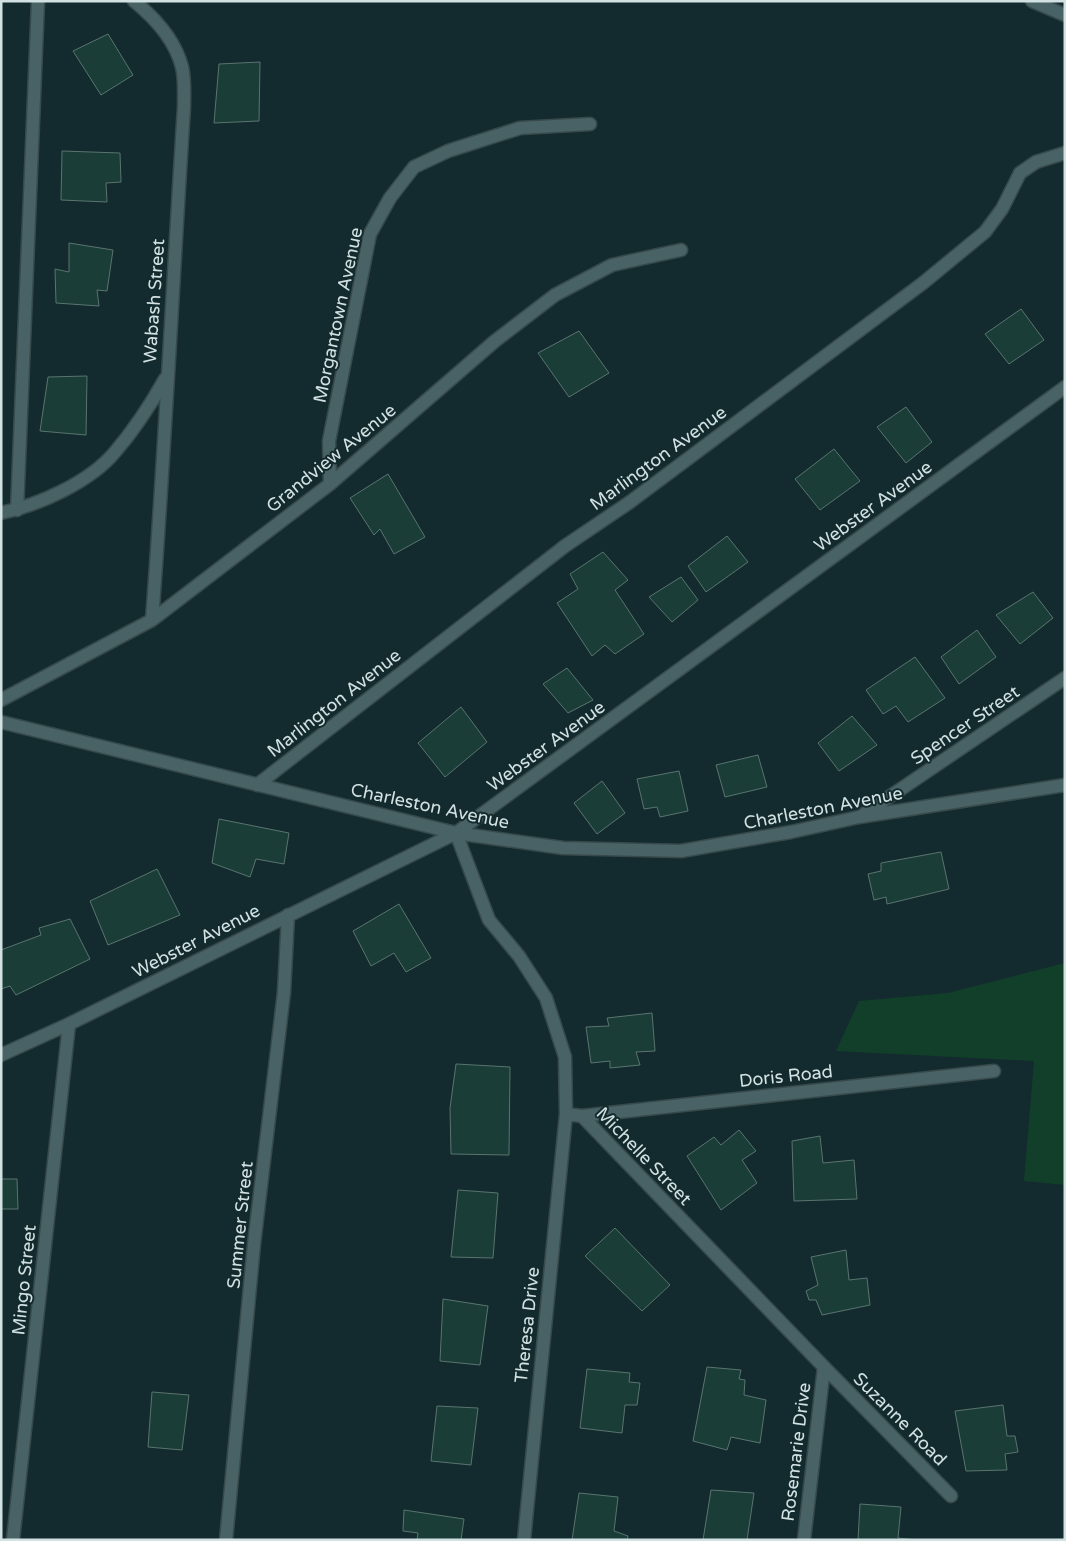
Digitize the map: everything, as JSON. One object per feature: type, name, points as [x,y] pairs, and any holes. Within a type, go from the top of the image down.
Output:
[{"type":"street","points":[[17,510],[38,1]]},
{"type":"street","name":"Wabash Street","points":[[134,1],[149,13],[168,36],[182,67],[184,107],[167,377],[162,491],[152,620]]},
{"type":"street","points":[[1032,1],[1065,15]]},
{"type":"street","name":"Morgantown Avenue","points":[[330,484],[329,440],[370,234],[390,198],[414,167],[448,151],[520,128],[590,124]]},
{"type":"street","name":"Marlington Avenue","points":[[257,785],[565,546],[630,502],[923,283],[985,232],[1002,209],[1020,173],[1036,162],[1065,153]]},
{"type":"street","name":"Grandview Avenue","points":[[1,700],[152,620],[330,484],[495,341],[554,295],[612,264],[681,250]]},
{"type":"street","points":[[1,513],[17,510],[73,487],[114,453],[153,400],[167,377]]},
{"type":"street","name":"Webster Avenue","points":[[1,1056],[456,833],[1065,387]]},
{"type":"street","name":"Spencer Street","points":[[860,817],[1065,678]]},
{"type":"street","name":"Charleston Avenue","points":[[1,722],[456,833],[563,848],[682,851],[791,832],[860,817],[1065,785]]},
{"type":"street","points":[[456,833],[489,920],[519,956],[546,998],[564,1057],[566,1114]]},
{"type":"street","name":"Summer Street","points":[[226,1540],[254,1244],[284,992],[288,915]]},
{"type":"street","name":"Mingo Street","points":[[13,1540],[69,1024]]},
{"type":"street","name":"Doris Road","points":[[582,1116],[994,1071]]},
{"type":"street","name":"Michelle Street","points":[[566,1114],[582,1116],[824,1368]]},
{"type":"street","name":"Theresa Drive","points":[[524,1540],[566,1114]]},
{"type":"street","name":"Suzanne Road","points":[[824,1368],[951,1496]]},
{"type":"street","name":"Rosemarie Drive","points":[[804,1540],[824,1368]]},
{"type":"green space","points":[[1065,963],[1065,1185],[1024,1181],[1034,1061],[836,1051],[859,1001],[948,993]]},
{"type":"building","points":[[108,34],[133,75],[101,95],[73,51]]},
{"type":"building","points":[[260,62],[259,121],[214,123],[219,64]]},
{"type":"building","points":[[62,151],[120,153],[121,182],[106,183],[107,202],[61,200]]},
{"type":"building","points":[[69,243],[113,250],[107,291],[97,290],[99,306],[56,303],[55,269],[69,272]]},
{"type":"building","points":[[1021,309],[1044,340],[1009,364],[985,334]]},
{"type":"building","points":[[579,331],[609,373],[569,397],[538,353]]},
{"type":"building","points":[[87,376],[86,435],[40,431],[48,377]]},
{"type":"building","points":[[906,407],[932,442],[906,463],[877,427]]},
{"type":"building","points":[[834,449],[860,481],[820,510],[795,479]]},
{"type":"building","points":[[388,474],[425,537],[394,554],[380,529],[374,535],[350,498]]},
{"type":"building","points":[[727,536],[748,562],[706,592],[688,566]]},
{"type":"building","points":[[603,552],[628,580],[615,590],[644,634],[615,654],[605,645],[592,656],[557,603],[578,589],[570,574]]},
{"type":"building","points":[[681,577],[698,600],[672,622],[649,597]]},
{"type":"building","points":[[1033,592],[1053,618],[1020,644],[996,615]]},
{"type":"building","points":[[977,630],[996,657],[959,684],[941,657]]},
{"type":"building","points":[[915,657],[945,698],[908,722],[896,706],[883,714],[866,690]]},
{"type":"building","points":[[567,668],[593,700],[568,713],[543,684]]},
{"type":"building","points":[[461,707],[487,742],[445,777],[418,743]]},
{"type":"building","points":[[852,716],[877,745],[839,771],[818,743]]},
{"type":"building","points":[[758,755],[767,787],[725,797],[716,765]]},
{"type":"building","points":[[679,771],[688,811],[660,817],[657,807],[644,809],[637,779]]},
{"type":"building","points":[[602,781],[625,813],[597,834],[574,803]]},
{"type":"building","points":[[219,819],[289,833],[284,864],[256,859],[250,877],[212,863]]},
{"type":"building","points":[[941,852],[949,889],[887,904],[886,897],[874,900],[868,874],[881,871],[881,863]]},
{"type":"building","points":[[157,869],[180,915],[108,945],[90,901]]},
{"type":"building","points":[[399,904],[431,958],[406,972],[394,953],[371,966],[353,931]]},
{"type":"building","points":[[70,919],[90,959],[16,995],[10,986],[1,989],[1,950],[41,935],[39,928]]},
{"type":"building","points":[[652,1013],[655,1051],[636,1052],[640,1065],[610,1068],[610,1061],[591,1063],[586,1027],[609,1026],[607,1018]]},
{"type":"building","points":[[456,1064],[510,1067],[509,1155],[451,1154],[450,1108]]},
{"type":"building","points":[[739,1130],[756,1151],[742,1160],[757,1183],[721,1210],[687,1156],[714,1137],[721,1145]]},
{"type":"building","points":[[820,1136],[823,1163],[854,1160],[857,1199],[794,1201],[792,1141]]},
{"type":"building","points":[[1,1179],[17,1179],[18,1209],[1,1209]]},
{"type":"building","points":[[458,1190],[498,1193],[493,1258],[451,1257]]},
{"type":"building","points":[[615,1228],[670,1285],[642,1311],[585,1256]]},
{"type":"building","points":[[846,1250],[849,1280],[867,1278],[870,1305],[822,1315],[816,1300],[809,1300],[806,1291],[818,1285],[811,1257]]},
{"type":"building","points":[[443,1299],[488,1306],[480,1365],[440,1361]]},
{"type":"building","points":[[707,1367],[741,1370],[739,1379],[745,1380],[744,1395],[766,1400],[760,1443],[731,1437],[727,1450],[693,1441]]},
{"type":"building","points":[[587,1369],[630,1373],[629,1382],[640,1383],[637,1405],[625,1405],[622,1433],[580,1428]]},
{"type":"building","points":[[152,1392],[189,1395],[182,1450],[148,1447]]},
{"type":"building","points":[[1003,1405],[1007,1436],[1015,1436],[1018,1452],[1005,1454],[1007,1470],[966,1471],[955,1411]]},
{"type":"building","points":[[437,1406],[478,1408],[471,1465],[431,1461]]},
{"type":"building","points":[[711,1490],[754,1493],[747,1540],[703,1540]]},
{"type":"building","points":[[579,1493],[618,1497],[614,1531],[628,1536],[627,1540],[572,1540]]},
{"type":"building","points":[[860,1504],[901,1507],[898,1538],[917,1540],[858,1540]]},
{"type":"building","points":[[404,1510],[464,1519],[461,1540],[417,1540],[418,1533],[403,1531]]}]
